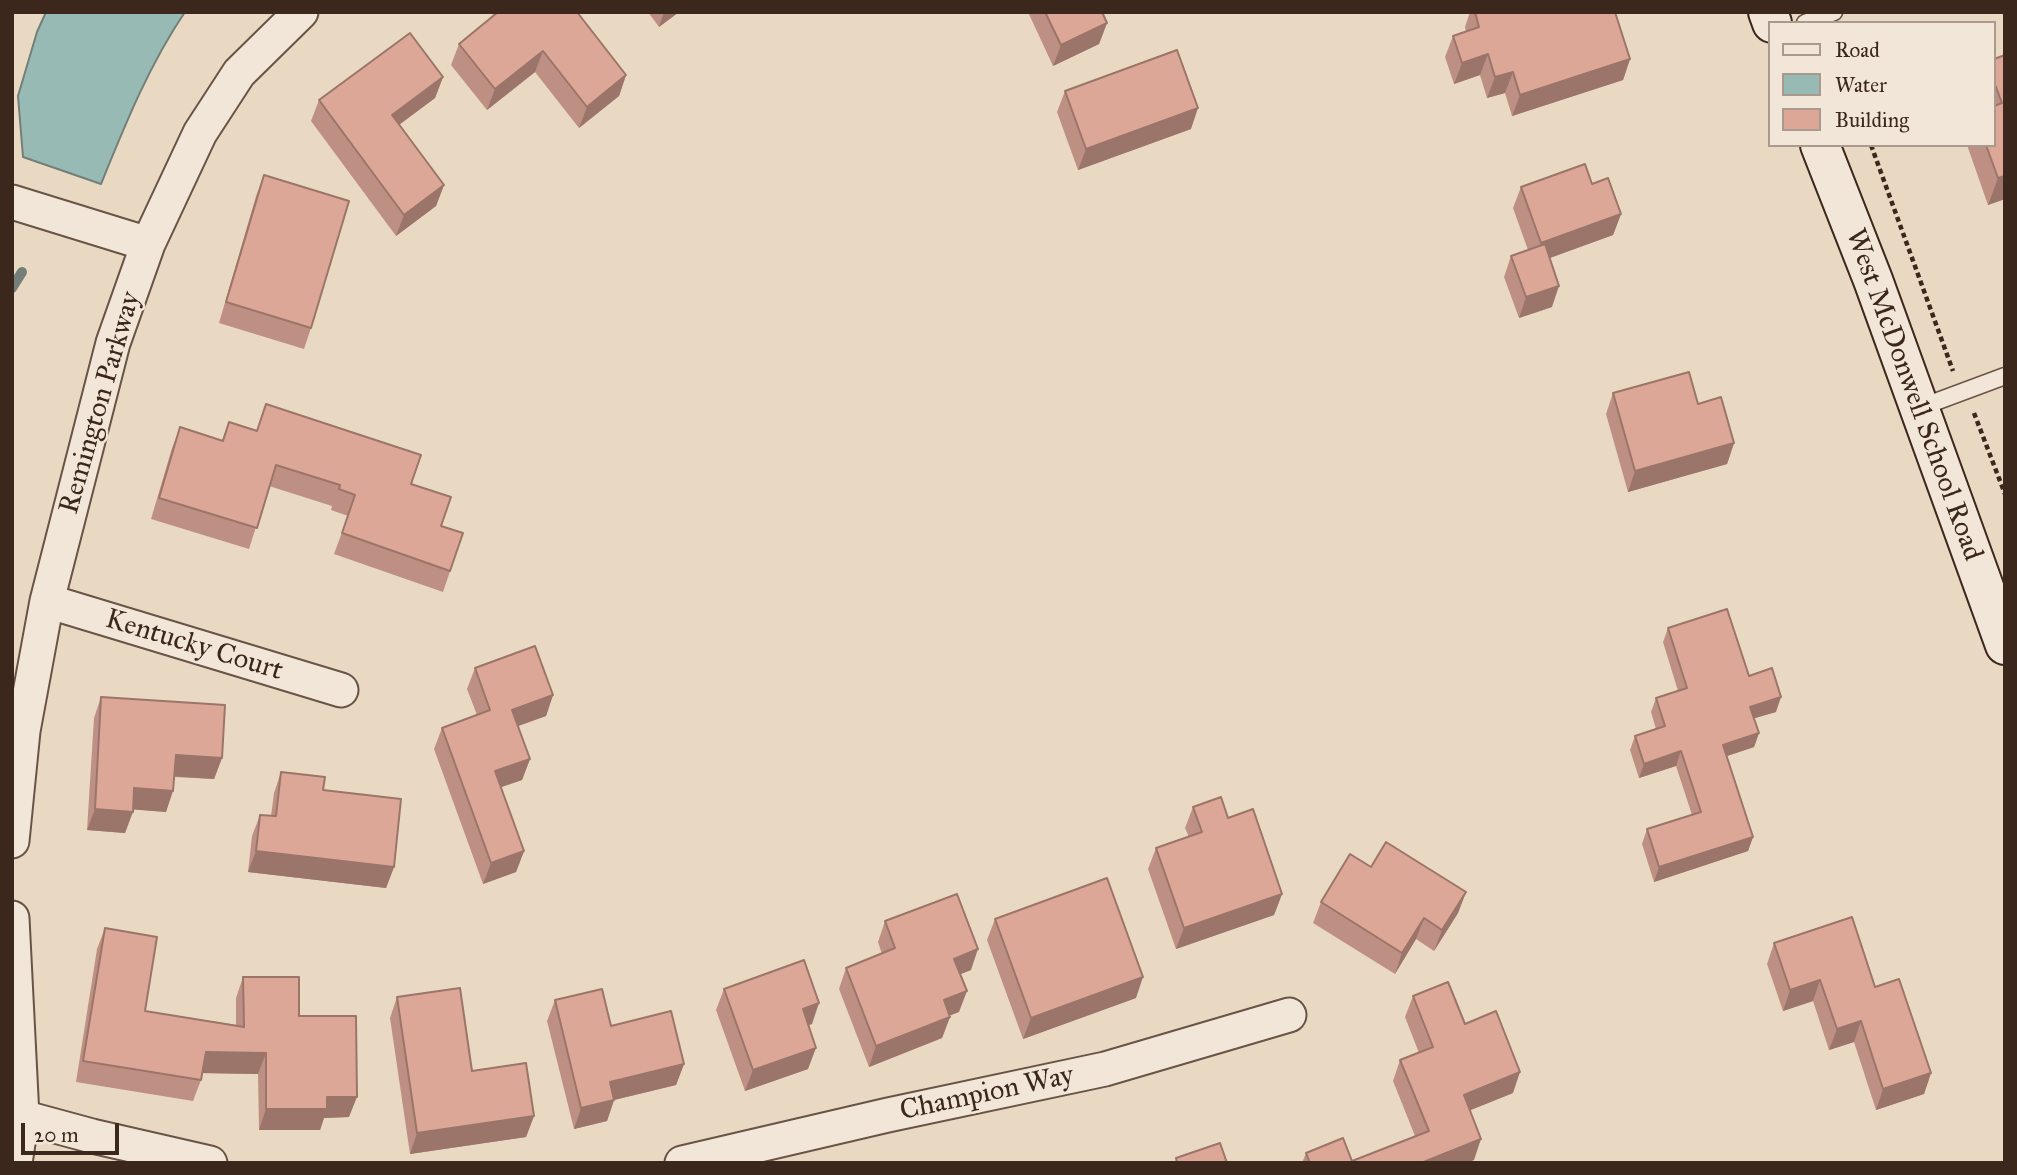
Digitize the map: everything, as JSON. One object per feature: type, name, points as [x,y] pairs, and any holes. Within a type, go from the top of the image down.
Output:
[{"type":"main road","name":"West McDonwell School Road","points":[[1821,147],[1919,408],[1994,586],[2005,645]]},
{"type":"street","name":"Remington Parkway","points":[[12,841],[23,731],[47,601],[114,343],[148,244],[200,133],[239,73],[301,12]]},
{"type":"street","points":[[12,202],[148,244]]},
{"type":"street","name":"Kentucky Court","points":[[47,601],[341,691]]},
{"type":"street","points":[[12,918],[23,1117],[15,1163]]},
{"type":"street","name":"Champion Way","points":[[682,1163],[888,1115],[1105,1069],[1289,1015]]},
{"type":"street","points":[[23,1117],[210,1163]]},
{"type":"lane","points":[[1810,21],[1834,12]]},
{"type":"lane","points":[[1919,408],[2005,376]]},
{"type":"path","points":[[1872,147],[1951,368],[1976,416],[2005,494]]},
{"type":"water","points":[[46,12],[185,12],[149,74],[101,184],[23,157],[18,96],[37,32]]},
{"type":"building","points":[[498,12],[577,12],[626,75],[587,107],[543,51],[495,89],[459,44]]},
{"type":"building","points":[[1045,12],[1102,12],[1107,23],[1061,45]]},
{"type":"building","points":[[1475,12],[1615,12],[1630,59],[1520,95],[1513,72],[1495,77],[1488,54],[1462,63],[1453,36],[1479,27]]},
{"type":"building","points":[[410,33],[443,77],[392,115],[444,185],[404,215],[319,100]]},
{"type":"building","points":[[1177,50],[1198,108],[1086,149],[1065,91]]},
{"type":"building","points":[[2005,55],[2005,176],[1998,178],[1987,147],[1996,147],[1996,105],[2002,103],[1996,87],[1996,58]]},
{"type":"building","points":[[1585,164],[1592,184],[1608,178],[1621,214],[1541,243],[1521,187]]},
{"type":"building","points":[[264,175],[349,201],[311,328],[226,302]]},
{"type":"building","points":[[1545,244],[1559,286],[1526,297],[1511,256]]},
{"type":"building","points":[[1689,372],[1698,404],[1721,397],[1734,443],[1635,471],[1613,393]]},
{"type":"building","points":[[266,404],[421,455],[411,484],[451,497],[441,526],[463,533],[450,571],[342,533],[355,495],[339,489],[340,485],[276,465],[257,528],[159,498],[180,427],[223,441],[229,422],[257,431]]},
{"type":"building","points":[[1727,609],[1749,676],[1772,668],[1781,697],[1750,707],[1759,733],[1723,745],[1753,837],[1659,867],[1647,829],[1701,812],[1681,751],[1644,764],[1635,736],[1665,726],[1656,698],[1687,688],[1668,628]]},
{"type":"building","points":[[535,646],[553,695],[512,710],[530,759],[495,771],[524,851],[491,863],[442,728],[490,710],[475,668]]},
{"type":"building","points":[[101,697],[225,705],[222,758],[176,755],[173,791],[134,788],[133,812],[95,809]]},
{"type":"building","points":[[281,772],[325,777],[323,790],[401,799],[394,867],[256,851],[260,815],[276,816]]},
{"type":"building","points":[[1221,797],[1228,818],[1253,809],[1282,894],[1184,928],[1156,848],[1202,832],[1193,807]]},
{"type":"building","points":[[1386,842],[1466,892],[1442,930],[1424,918],[1402,953],[1321,902],[1350,854],[1371,867]]},
{"type":"building","points":[[1107,878],[1143,977],[1031,1018],[995,919]]},
{"type":"building","points":[[957,894],[978,949],[954,959],[967,991],[944,1000],[950,1017],[876,1046],[846,968],[895,948],[885,921]]},
{"type":"building","points":[[1852,917],[1875,987],[1899,979],[1931,1073],[1883,1089],[1861,1021],[1837,1029],[1820,980],[1790,990],[1774,943]]},
{"type":"building","points":[[105,928],[157,937],[145,1011],[244,1027],[243,977],[299,977],[299,1016],[356,1016],[357,1097],[327,1097],[327,1109],[266,1109],[266,1053],[206,1052],[201,1080],[83,1061]]},
{"type":"building","points":[[804,960],[819,1003],[803,1009],[816,1048],[753,1070],[724,989]]},
{"type":"building","points":[[1448,982],[1465,1024],[1496,1011],[1520,1072],[1464,1095],[1481,1139],[1421,1163],[1310,1163],[1306,1153],[1343,1138],[1352,1161],[1429,1131],[1400,1060],[1433,1047],[1413,996]]},
{"type":"building","points":[[460,988],[472,1071],[526,1063],[534,1116],[417,1133],[397,997]]},
{"type":"building","points":[[602,989],[611,1026],[671,1011],[684,1064],[610,1082],[614,1100],[581,1108],[555,1000]]},
{"type":"building","points":[[1220,1143],[1227,1163],[1177,1163],[1176,1158]]},
{"type":"waterway","points":[[12,288],[22,272]]}]
